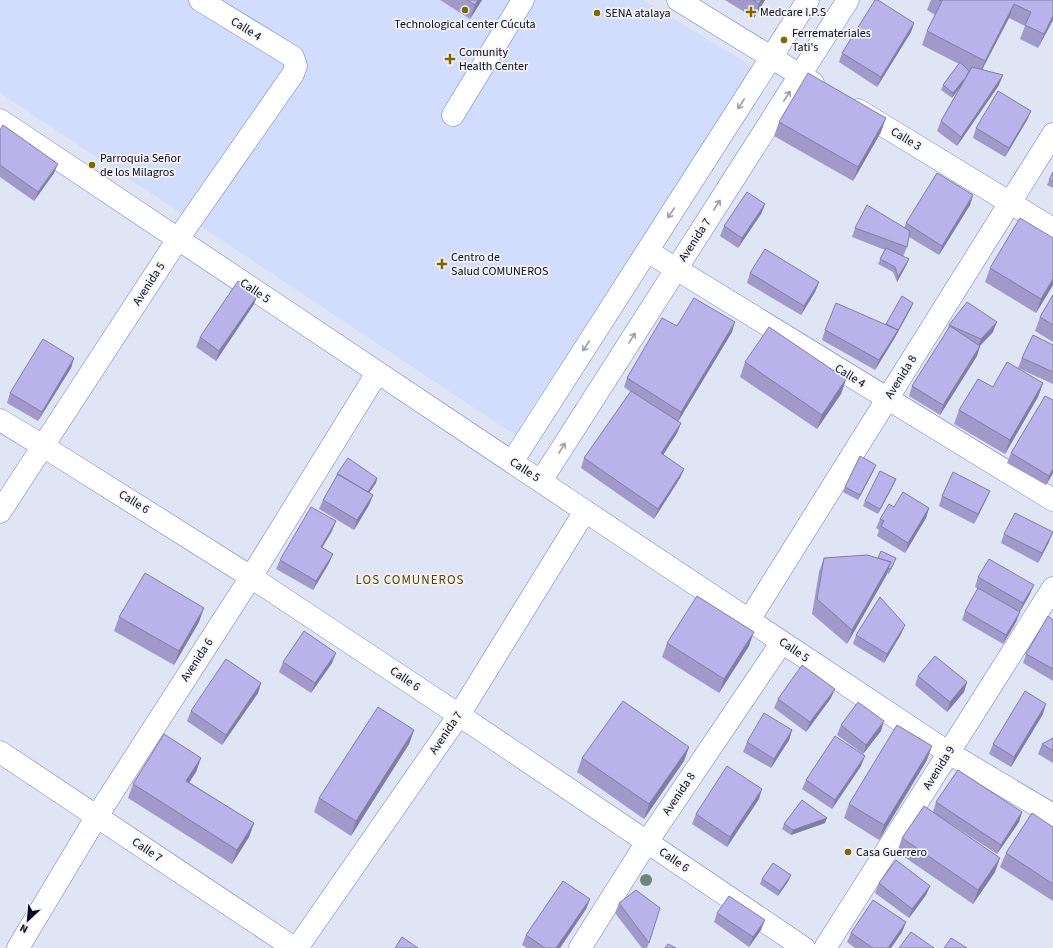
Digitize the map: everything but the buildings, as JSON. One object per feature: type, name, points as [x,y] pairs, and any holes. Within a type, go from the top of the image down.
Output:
[{"type":"street","name":"Calle 4","points":[[200,0],[293,57]]},
{"type":"street","points":[[453,115],[523,0]]},
{"type":"street","name":"Calle 3","points":[[678,0],[1053,229]]},
{"type":"street","points":[[512,462],[808,0]]},
{"type":"street","name":"Avenida 7","points":[[541,481],[848,0]]},
{"type":"street","name":"Avenida 5","points":[[0,512],[178,239],[293,74],[296,66],[293,57]]},
{"type":"street","name":"Calle 5","points":[[0,120],[377,373],[949,753],[1053,815]]},
{"type":"street","name":"Avenida 8","points":[[749,620],[1053,134]]},
{"type":"street","name":"Calle 4","points":[[647,250],[1053,500]]},
{"type":"street","name":"Avenida 6","points":[[18,948],[97,816],[251,577],[377,373]]},
{"type":"street","name":"Calle 6","points":[[0,420],[251,577],[804,948]]},
{"type":"street","name":"Avenida 7","points":[[295,948],[458,715],[585,511]]},
{"type":"street","name":"Avenida 9","points":[[825,948],[1053,588]]},
{"type":"street","name":"Avenida 8","points":[[580,948],[647,842],[782,642]]},
{"type":"street","name":"Calle 7","points":[[0,752],[295,948]]},
{"type":"shaded area","name":"Centro de Salud COMUNEROS","points":[[0,0],[643,0],[753,67],[515,435],[0,93]]},
{"type":"place","name":"Technological center Cúcuta","points":[[465,10]]},
{"type":"place","name":"Medcare I.P.S","points":[[751,12]]},
{"type":"place","name":"SENA atalaya","points":[[597,13]]},
{"type":"place","name":"Ferremateriales Tati's","points":[[784,40]]},
{"type":"place","name":"Comunity Health Center","points":[[450,59]]},
{"type":"place","name":"Parroquia Señor de los Milagros","points":[[92,165]]},
{"type":"place","name":"Centro de Salud COMUNEROS","points":[[442,264]]},
{"type":"place","name":"Casa Guerrero","points":[[848,852]]},
{"type":"district","name":"LOS COMUNEROS","points":[[410,580]]}]
